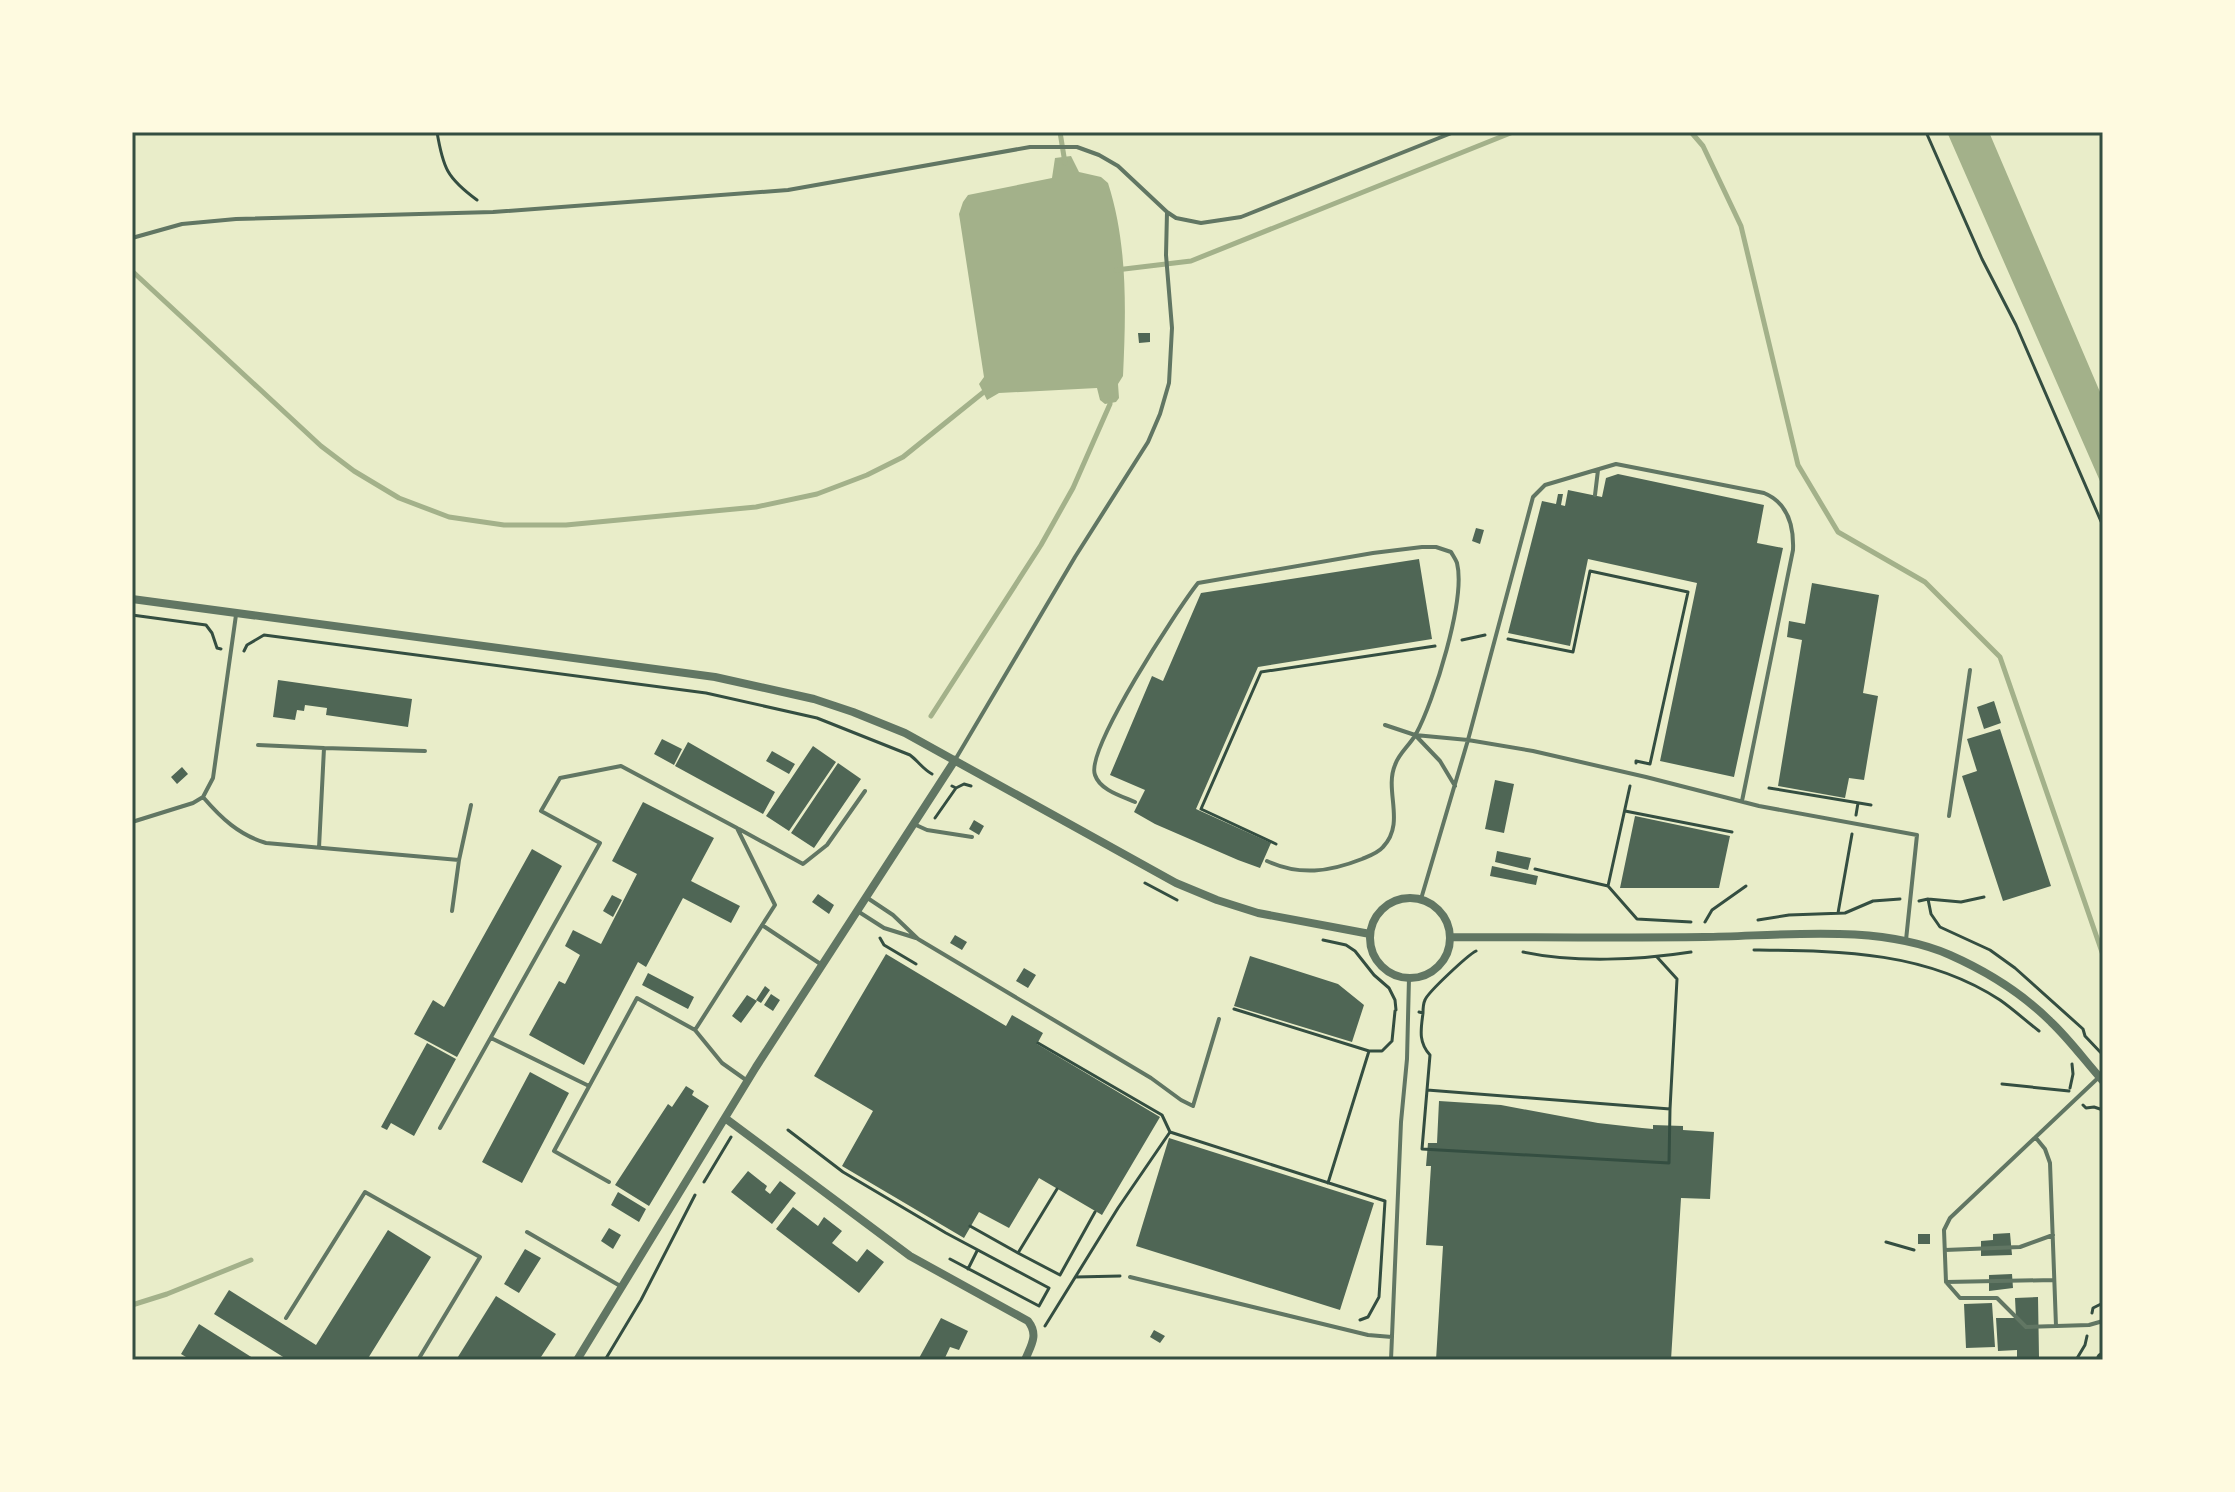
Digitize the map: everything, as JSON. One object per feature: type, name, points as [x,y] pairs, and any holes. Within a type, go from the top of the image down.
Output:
[{"type":"street","points":[[132,599],[715,677],[814,699],[905,733],[1176,883],[1258,913],[1370,934]]},
{"type":"street","points":[[577,1360],[748,1081],[955,760]]},
{"type":"street","points":[[1421,899],[1442,913],[1450,937],[1448,950],[1433,970],[1409,978],[1391,973],[1383,967],[1373,952],[1370,934],[1373,923],[1387,905],[1398,900],[1421,899]]},
{"type":"street","points":[[1450,937],[1836,934],[1906,942],[1947,954],[1977,968],[2015,992],[2051,1021],[2101,1079]]},
{"type":"street","points":[[725,1118],[910,1256],[1028,1321],[1035,1331],[1035,1338],[1025,1360]]},
{"type":"lane","points":[[132,238],[182,224],[236,219],[493,212],[788,190],[1030,147],[1075,147],[1099,155],[1118,166],[1167,212],[1176,218],[1201,223],[1241,217],[1454,132]]},
{"type":"lane","points":[[955,760],[1154,428],[1169,383],[1172,328],[1166,255],[1167,212]]},
{"type":"lane","points":[[1421,899],[1468,740],[1533,497],[1545,485],[1616,464],[1764,493],[1776,500],[1790,520],[1793,550],[1742,801]]},
{"type":"lane","points":[[1595,495],[1598,469]]},
{"type":"lane","points":[[1135,802],[1105,788],[1096,779],[1093,765],[1121,701],[1182,602],[1198,583],[1373,553],[1422,547],[1444,548],[1451,552],[1457,561],[1456,611],[1430,699],[1415,735],[1393,768],[1395,819],[1383,848],[1354,862],[1322,871],[1291,870],[1267,861]]},
{"type":"lane","points":[[132,822],[193,803],[203,797],[213,778],[237,613]]},
{"type":"lane","points":[[1949,816],[1970,670]]},
{"type":"lane","points":[[1385,725],[1415,735],[1468,740],[1575,760],[1742,801],[1917,835],[1906,942]]},
{"type":"lane","points":[[1415,735],[1440,761],[1455,786]]},
{"type":"lane","points":[[258,745],[425,751]]},
{"type":"lane","points":[[319,848],[324,748]]},
{"type":"lane","points":[[440,1128],[600,843],[541,811],[560,778],[621,766],[803,864],[827,845],[865,791]]},
{"type":"lane","points":[[203,797],[240,833],[266,843],[459,860]]},
{"type":"lane","points":[[452,911],[471,805]]},
{"type":"lane","points":[[914,824],[927,830],[972,837]]},
{"type":"lane","points":[[695,1030],[775,905],[737,828]]},
{"type":"lane","points":[[866,897],[893,915],[918,939]]},
{"type":"lane","points":[[857,911],[884,928],[918,939],[1193,1106],[1219,1019]]},
{"type":"lane","points":[[762,925],[822,965]]},
{"type":"lane","points":[[1391,1360],[1409,978]]},
{"type":"lane","points":[[609,1182],[554,1151],[637,998],[695,1030],[722,1063],[748,1081]]},
{"type":"lane","points":[[491,1038],[589,1086]]},
{"type":"lane","points":[[2101,1079],[2076,1098],[1950,1218],[1944,1230],[1946,1282],[1960,1298],[1997,1298],[2026,1327],[2089,1325],[2103,1321]]},
{"type":"lane","points":[[2036,1138],[2045,1149],[2050,1163],[2056,1326]]},
{"type":"lane","points":[[286,1318],[365,1192],[480,1257],[418,1360]]},
{"type":"lane","points":[[527,1232],[622,1287]]},
{"type":"lane","points":[[1945,1250],[2020,1247],[2053,1235]]},
{"type":"lane","points":[[1130,1277],[1368,1335],[1392,1337]]},
{"type":"lane","points":[[1946,1282],[2054,1280]]},
{"type":"path","points":[[437,132],[447,171],[493,212]]},
{"type":"path","points":[[1926,132],[1982,259],[2016,325],[2103,526]]},
{"type":"path","points":[[132,615],[206,625],[217,648],[244,652],[247,645],[264,635],[706,693],[817,718],[847,729],[910,755],[922,769],[956,788]]},
{"type":"path","points":[[1276,844],[1201,809],[1261,672],[1448,644],[1497,632]]},
{"type":"path","points":[[927,830],[956,788],[964,784],[976,789]]},
{"type":"path","points":[[1769,788],[1871,805]]},
{"type":"path","points":[[1838,913],[1858,803]]},
{"type":"path","points":[[1625,811],[1732,832]]},
{"type":"path","points":[[1535,869],[1608,886]]},
{"type":"path","points":[[1143,882],[1185,902]]},
{"type":"path","points":[[1705,922],[1712,910],[1746,886]]},
{"type":"path","points":[[1928,899],[1961,902],[1984,897]]},
{"type":"path","points":[[1234,1009],[1369,1051],[1382,1051],[1392,1041],[1395,1000],[1389,988],[1355,951],[1346,945],[1316,939]]},
{"type":"path","points":[[1512,949],[1551,958],[1657,957],[1702,950]]},
{"type":"path","points":[[1479,950],[1464,958],[1425,998],[1420,1039],[1430,1055],[1422,1149],[1669,1163],[1677,979],[1657,957]]},
{"type":"path","points":[[1750,950],[1842,951],[1904,960],[1985,992],[2040,1031]]},
{"type":"path","points":[[1395,1010],[1423,1013]]},
{"type":"path","points":[[1038,1043],[1162,1115],[1170,1132],[1385,1201],[1379,1297],[1368,1317],[1353,1320],[1339,1316],[1333,1326]]},
{"type":"path","points":[[1328,1183],[1369,1051]]},
{"type":"path","points":[[2069,1091],[2072,1064]]},
{"type":"path","points":[[2002,1084],[2069,1091],[2086,1108],[2103,1110]]},
{"type":"path","points":[[1427,1090],[1670,1109]]},
{"type":"path","points":[[788,1130],[843,1172],[1049,1288],[1039,1306],[950,1259]]},
{"type":"path","points":[[1035,1338],[1050,1321],[1118,1208],[1170,1132]]},
{"type":"path","points":[[1018,1253],[1057,1189]]},
{"type":"path","points":[[970,1226],[1060,1275],[1095,1212]]},
{"type":"path","points":[[1886,1242],[1914,1250]]},
{"type":"path","points":[[968,1269],[978,1250]]},
{"type":"path","points":[[1076,1277],[1130,1277]]},
{"type":"shaded area","points":[[1947,132],[1989,132],[2103,399],[2103,488]]},
{"type":"shaded area","points":[[1071,156],[1079,172],[1101,177],[1108,183],[1115,206],[1125,303],[1123,376],[1118,384],[1119,398],[1116,402],[1105,404],[1100,400],[1097,388],[999,393],[987,400],[979,384],[984,377],[959,214],[963,202],[968,195],[1052,178],[1055,158]]},
{"type":"building","points":[[1138,333],[1150,333],[1150,342],[1139,343]]},
{"type":"building","points":[[1618,474],[1764,505],[1757,543],[1783,548],[1734,777],[1660,761],[1697,583],[1588,559],[1570,646],[1508,633],[1542,501],[1556,504],[1558,494],[1563,494],[1561,505],[1565,506],[1568,490],[1602,497],[1606,478]]},
{"type":"building","points":[[1476,528],[1484,530],[1480,544],[1472,541]]},
{"type":"building","points":[[1419,559],[1432,639],[1258,667],[1196,809],[1271,843],[1260,868],[1155,824],[1134,812],[1145,790],[1110,775],[1152,676],[1163,681],[1201,593]]},
{"type":"building","points":[[1812,583],[1879,595],[1863,693],[1878,696],[1864,780],[1849,778],[1845,798],[1778,786],[1802,640],[1787,637],[1789,621],[1805,624]]},
{"type":"building","points":[[278,680],[412,699],[408,727],[326,715],[327,708],[305,705],[304,711],[297,710],[295,720],[273,717]]},
{"type":"building","points":[[1994,701],[2001,723],[1984,729],[1977,707]]},
{"type":"building","points":[[2000,729],[2051,886],[2003,901],[1962,776],[1977,771],[1967,739]]},
{"type":"building","points":[[662,739],[682,749],[674,765],[654,754]]},
{"type":"building","points":[[688,742],[775,792],[763,814],[675,766]]},
{"type":"building","points":[[813,746],[836,762],[789,831],[766,816]]},
{"type":"building","points":[[772,751],[795,764],[789,774],[766,761]]},
{"type":"building","points":[[838,763],[861,779],[814,848],[791,833]]},
{"type":"building","points":[[182,767],[188,774],[177,784],[171,777]]},
{"type":"building","points":[[1495,780],[1514,784],[1504,833],[1485,829]]},
{"type":"building","points":[[643,802],[714,838],[691,881],[740,906],[731,923],[683,898],[646,967],[638,962],[584,1065],[529,1035],[559,981],[565,984],[580,955],[565,946],[573,930],[601,944],[637,874],[612,861]]},
{"type":"building","points":[[1635,816],[1730,836],[1719,888],[1620,888]]},
{"type":"building","points":[[974,820],[984,826],[979,835],[969,829]]},
{"type":"building","points":[[532,849],[562,866],[457,1057],[414,1034],[433,1000],[444,1007]]},
{"type":"building","points":[[1497,851],[1531,858],[1528,870],[1495,862]]},
{"type":"building","points":[[1492,866],[1538,876],[1536,885],[1490,876]]},
{"type":"building","points":[[818,894],[834,905],[829,914],[812,902]]},
{"type":"building","points":[[612,895],[622,900],[613,917],[603,911]]},
{"type":"building","points":[[955,935],[967,942],[962,950],[950,943]]},
{"type":"building","points":[[886,954],[1006,1026],[1012,1015],[1043,1033],[1037,1044],[1160,1117],[1102,1215],[1039,1178],[1009,1228],[979,1212],[964,1238],[842,1166],[873,1111],[814,1076]]},
{"type":"building","points":[[1250,956],[1338,984],[1364,1005],[1352,1042],[1234,1006]]},
{"type":"building","points":[[1024,968],[1036,975],[1028,988],[1016,981]]},
{"type":"building","points":[[648,973],[694,997],[688,1009],[642,985]]},
{"type":"building","points":[[765,986],[770,990],[761,1003],[756,1000]]},
{"type":"building","points":[[771,994],[780,1000],[773,1011],[764,1005]]},
{"type":"building","points":[[747,995],[757,1001],[741,1023],[732,1016]]},
{"type":"building","points":[[427,1043],[456,1059],[414,1136],[391,1123],[387,1130],[381,1127]]},
{"type":"building","points":[[530,1072],[569,1093],[522,1183],[482,1162]]},
{"type":"building","points":[[686,1086],[694,1091],[692,1095],[709,1106],[649,1206],[615,1185],[668,1104],[672,1107]]},
{"type":"building","points":[[1439,1101],[1501,1105],[1642,1128],[1653,1129],[1653,1125],[1683,1126],[1683,1130],[1714,1132],[1710,1199],[1681,1198],[1671,1360],[1436,1360],[1443,1246],[1426,1245],[1431,1166],[1426,1166],[1428,1143],[1437,1143]]},
{"type":"building","points":[[1169,1138],[1374,1203],[1340,1310],[1136,1246]]},
{"type":"building","points":[[748,1171],[767,1186],[765,1190],[770,1194],[780,1181],[796,1193],[772,1224],[731,1192]]},
{"type":"building","points":[[618,1192],[646,1209],[639,1222],[611,1205]]},
{"type":"building","points":[[793,1207],[818,1226],[824,1217],[842,1231],[832,1243],[857,1262],[867,1249],[884,1262],[859,1293],[776,1229]]},
{"type":"building","points":[[609,1228],[621,1235],[613,1249],[601,1241]]},
{"type":"building","points":[[388,1230],[431,1257],[367,1360],[288,1360],[214,1314],[229,1290],[316,1345]]},
{"type":"building","points":[[2010,1233],[2012,1255],[1981,1256],[1981,1241],[1993,1240],[1993,1234]]},
{"type":"building","points":[[1918,1234],[1930,1234],[1930,1244],[1918,1244]]},
{"type":"building","points":[[525,1249],[541,1258],[519,1293],[504,1284]]},
{"type":"building","points":[[2012,1274],[2013,1288],[1989,1291],[1989,1275]]},
{"type":"building","points":[[496,1296],[556,1334],[539,1360],[456,1360]]},
{"type":"building","points":[[2038,1297],[2039,1357],[2017,1357],[2017,1350],[1998,1351],[1996,1318],[2016,1318],[2015,1298]]},
{"type":"building","points":[[1992,1303],[1995,1347],[1966,1348],[1964,1304]]},
{"type":"building","points":[[941,1318],[968,1331],[959,1350],[950,1347],[944,1360],[918,1360]]},
{"type":"building","points":[[199,1324],[256,1360],[191,1360],[181,1354]]},
{"type":"building","points":[[1154,1330],[1165,1336],[1160,1343],[1150,1337]]},
{"type":"waterway","points":[[1060,132],[1065,163]]},
{"type":"waterway","points":[[1116,270],[1191,261],[1513,132]]},
{"type":"waterway","points":[[1691,132],[1703,146],[1741,226],[1798,465],[1838,532],[1925,582],[2000,657],[2103,955]]},
{"type":"waterway","points":[[132,271],[321,446],[354,471],[399,498],[449,517],[504,525],[566,525],[756,507],[817,494],[903,457],[985,391]]},
{"type":"waterway","points":[[931,716],[1041,545],[1073,488],[1110,400]]},
{"type":"waterway","points":[[132,1305],[251,1260]]}]
